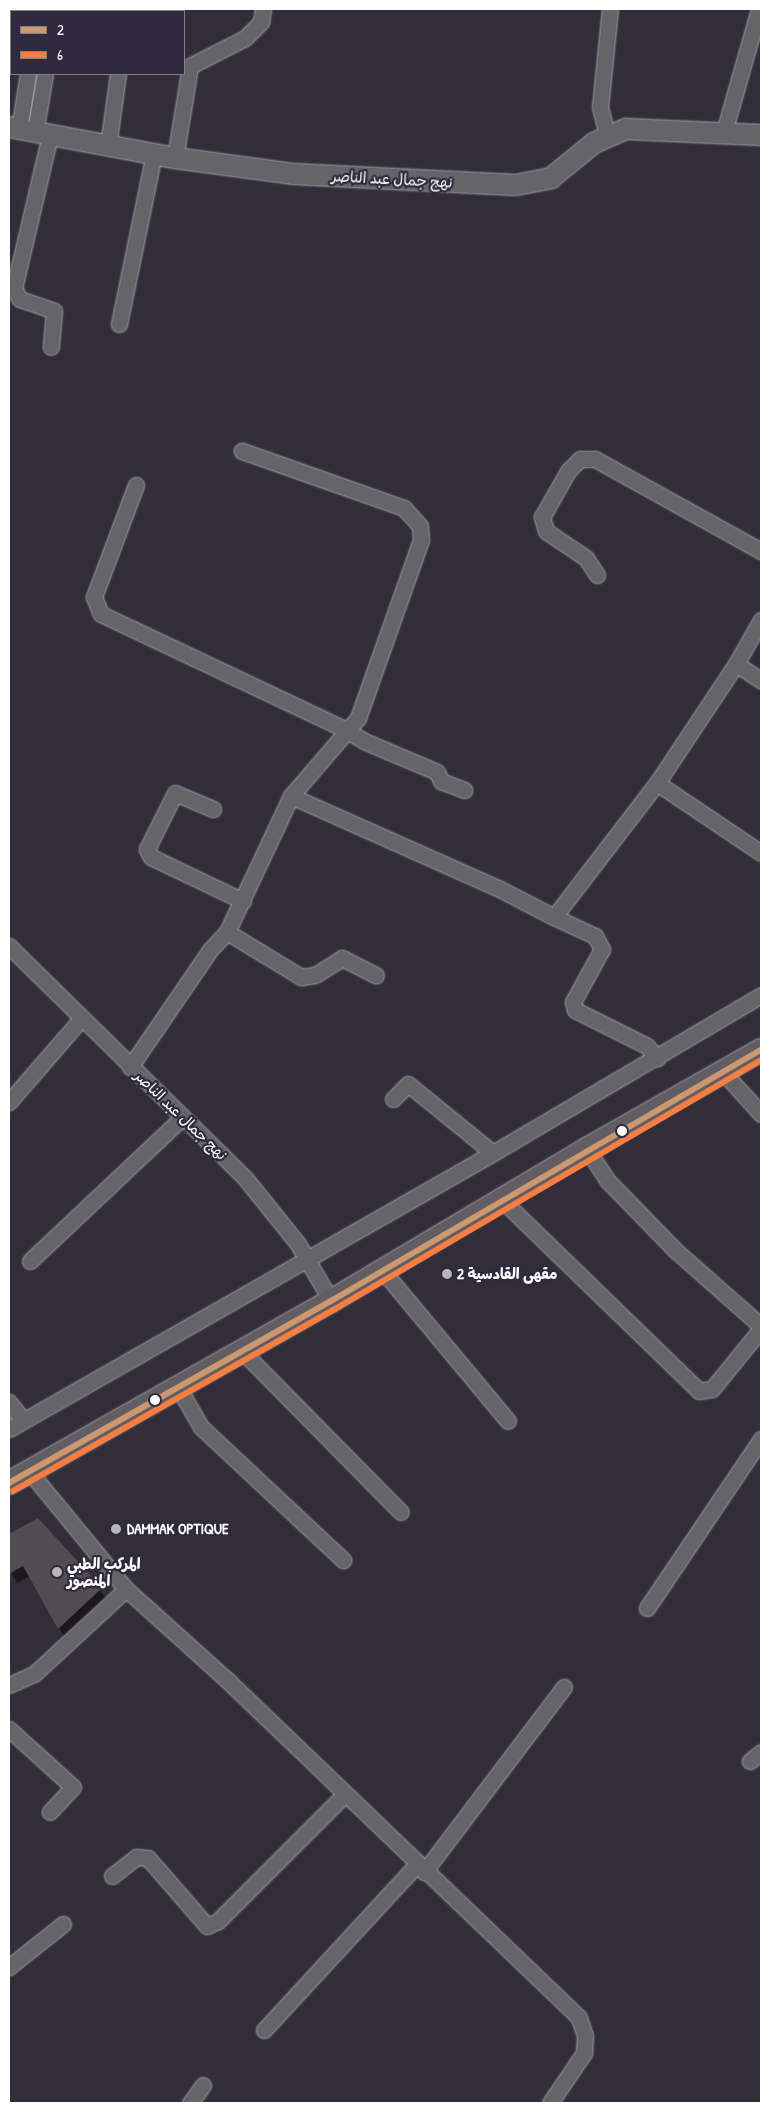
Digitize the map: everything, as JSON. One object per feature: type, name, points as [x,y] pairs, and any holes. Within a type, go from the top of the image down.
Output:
[{"type":"main road","points":[[9,1483],[331,1301],[586,1149],[761,1050]]},
{"type":"street","points":[[175,158],[190,66],[245,38],[261,22],[263,9]]},
{"type":"street","points":[[607,135],[600,107],[610,9]]},
{"type":"street","points":[[724,132],[759,9]]},
{"type":"street","points":[[28,75],[28,131],[14,289],[20,299],[54,311],[52,347]]},
{"type":"street","points":[[28,131],[45,75]]},
{"type":"street","points":[[108,146],[118,75]]},
{"type":"street","name":"نهج جمال عبد الناصر","points":[[28,131],[175,158],[293,174],[516,185],[551,178],[607,135],[626,128],[761,135]]},
{"type":"street","points":[[119,324],[154,154]]},
{"type":"street","points":[[130,1067],[210,950],[227,932],[291,796],[358,718],[421,540],[420,526],[404,508],[242,451]]},
{"type":"street","points":[[597,575],[586,558],[546,531],[542,517],[568,471],[580,459],[596,459],[761,551]]},
{"type":"street","points":[[136,485],[94,597],[101,614],[346,730],[364,742],[437,772],[441,781],[464,790]]},
{"type":"street","points":[[554,917],[657,783],[736,664],[761,620]]},
{"type":"street","points":[[736,664],[761,680]]},
{"type":"street","points":[[657,783],[761,852]]},
{"type":"street","points":[[213,809],[175,794],[147,849],[151,857],[243,901]]},
{"type":"street","points":[[291,796],[498,888],[595,936],[602,948],[573,1002],[575,1010],[646,1046],[657,1058]]},
{"type":"street","points":[[227,932],[301,977],[315,974],[342,958],[376,975]]},
{"type":"street","name":"نهج جمال عبد الناصر","points":[[9,946],[245,1178],[308,1258],[331,1301]]},
{"type":"street","points":[[9,1429],[493,1153],[761,995]]},
{"type":"street","points":[[9,1102],[81,1018]]},
{"type":"street","points":[[724,1072],[761,1114]]},
{"type":"street","points":[[393,1099],[408,1084],[493,1153]]},
{"type":"street","points":[[30,1261],[182,1118]]},
{"type":"street","points":[[501,1199],[699,1391],[712,1389],[761,1328],[675,1250],[607,1180],[586,1149]]},
{"type":"street","points":[[383,1271],[508,1421]]},
{"type":"street","points":[[242,1351],[401,1512]]},
{"type":"street","points":[[178,1387],[202,1427],[343,1560]]},
{"type":"street","points":[[9,1402],[23,1420]]},
{"type":"street","points":[[647,1608],[761,1439]]},
{"type":"street","points":[[29,1471],[126,1589],[226,1679],[420,1868],[579,2018],[585,2035],[584,2053],[550,2103]]},
{"type":"street","points":[[9,1685],[34,1674],[126,1589]]},
{"type":"street","points":[[264,2030],[420,1868],[564,1687]]},
{"type":"street","points":[[9,1729],[73,1787],[50,1812]]},
{"type":"street","points":[[112,1876],[136,1857],[148,1858],[207,1926],[218,1921],[344,1794]]},
{"type":"street","points":[[9,1968],[63,1924]]},
{"type":"street","points":[[190,2103],[203,2085]]},
{"type":"building","name":"المركب الطبي المنصور","points":[[38,1518],[102,1588],[58,1629],[23,1566],[9,1574],[9,1534]]},
{"type":"transit line","name":"2","points":[[9,1483],[331,1301],[761,1050]]},
{"type":"transit line","name":"6","points":[[13,1491],[335,1309],[761,1060]]},
{"type":"place","name":"مقهى القادسية 2","points":[[447,1274]]},
{"type":"place","name":"DAMMAK OPTIQUE","points":[[116,1529]]},
{"type":"place","name":"المركب الطبي المنصور","points":[[57,1572]]}]
